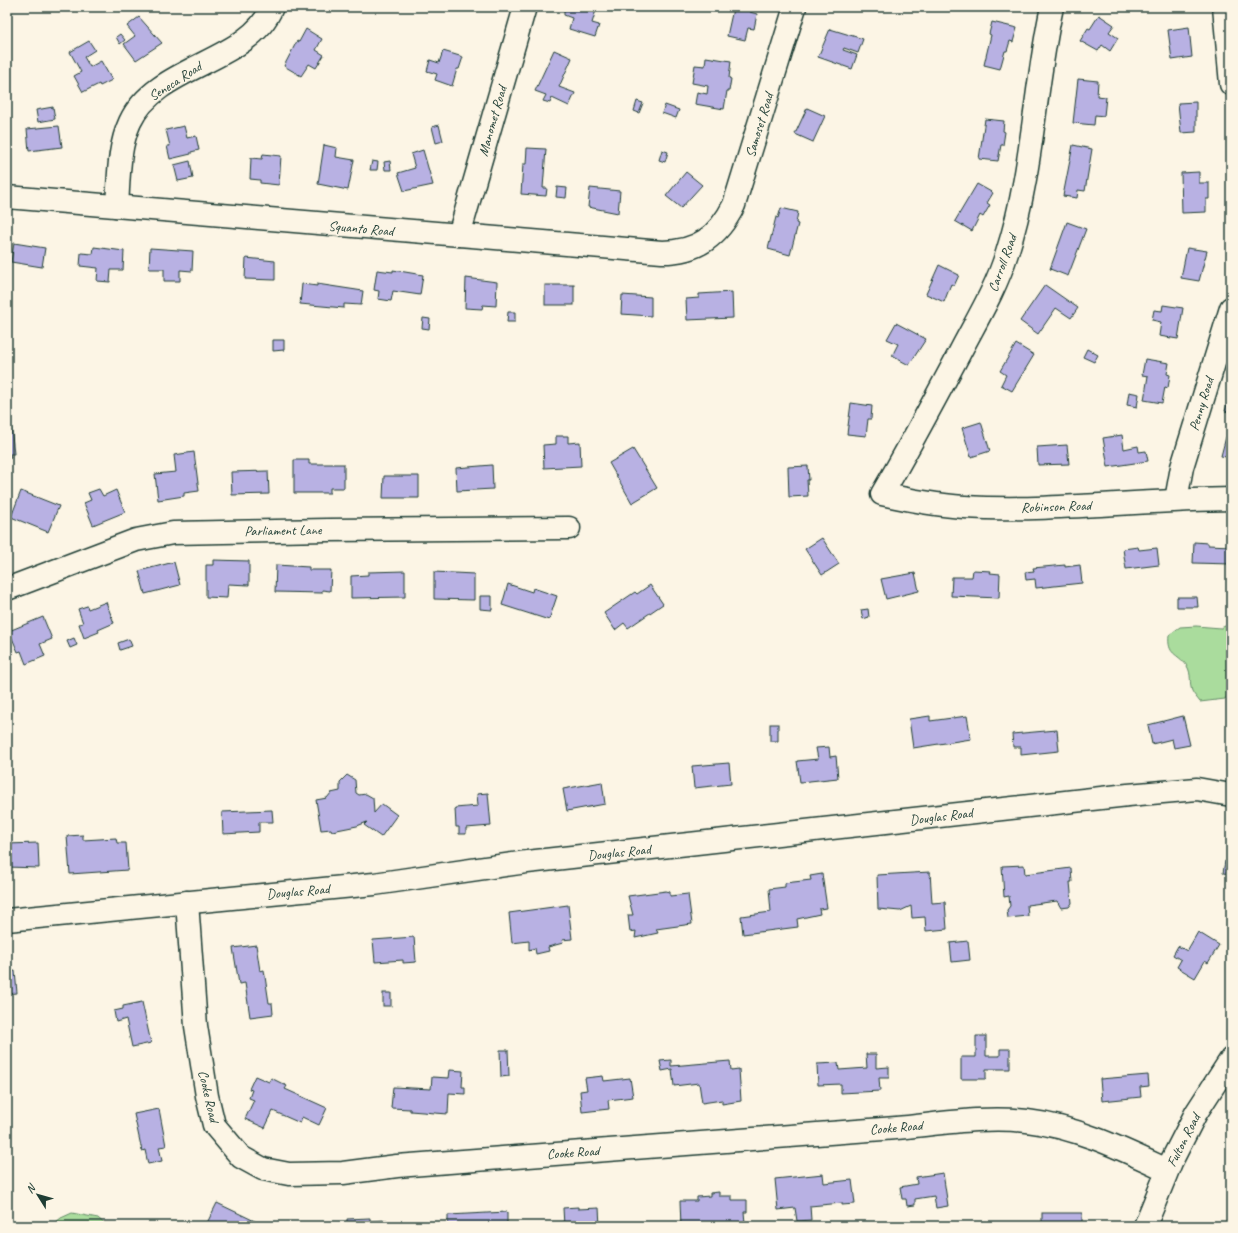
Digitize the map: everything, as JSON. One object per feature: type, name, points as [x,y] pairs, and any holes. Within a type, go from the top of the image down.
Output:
[{"type":"street","name":"Seneca Road","points":[[117,206],[122,146],[130,121],[140,106],[152,93],[165,84],[250,36],[264,22],[272,7]]},
{"type":"street","name":"Manomet Road","points":[[459,235],[525,7]]},
{"type":"street","name":"Samoset Road","points":[[711,237],[730,214],[734,205],[795,7]]},
{"type":"street","name":"Carroll Road","points":[[882,494],[991,294],[1007,254],[1020,207],[1027,174],[1045,37],[1052,7]]},
{"type":"street","points":[[1224,7],[1231,84]]},
{"type":"street","name":"Squanto Road","points":[[7,197],[662,252],[690,249],[711,237]]},
{"type":"street","name":"Penny Road","points":[[1176,500],[1182,467],[1231,308]]},
{"type":"street","name":"Robinson Road","points":[[882,494],[931,503],[965,507],[1052,507],[1176,500],[1231,499]]},
{"type":"street","name":"Parliament Lane","points":[[7,589],[136,540],[173,533],[569,528]]},
{"type":"street","name":"Douglas Road","points":[[7,920],[374,884],[527,862],[1128,795],[1197,789],[1231,795]]},
{"type":"street","name":"Cooke Road","points":[[187,902],[196,1026],[207,1096],[214,1125],[240,1157],[262,1169],[289,1174],[343,1173],[397,1166],[888,1129],[976,1120],[1027,1121],[1072,1130],[1111,1143],[1167,1170]]},
{"type":"street","name":"Fulton Road","points":[[1145,1226],[1167,1170],[1196,1113],[1231,1058]]},
{"type":"green space","points":[[1231,623],[1231,690],[1225,699],[1200,702],[1192,691],[1187,666],[1171,650],[1169,635],[1180,627],[1196,626],[1221,628]]},
{"type":"green space","points":[[72,1213],[98,1218],[107,1226],[51,1226],[61,1218]]},
{"type":"building","points":[[564,7],[597,7],[592,23],[599,25],[595,37],[569,29],[572,18],[564,15]]},
{"type":"building","points":[[738,7],[751,7],[750,12],[757,14],[754,29],[748,28],[745,40],[727,36],[733,9],[738,10]]},
{"type":"building","points":[[1099,15],[1114,25],[1109,32],[1118,38],[1110,51],[1102,45],[1098,51],[1080,41],[1088,28],[1090,29]]},
{"type":"building","points":[[139,17],[162,43],[136,60],[124,44],[135,36],[127,26]]},
{"type":"building","points":[[992,22],[1017,28],[1013,42],[1010,41],[1007,51],[1005,51],[1000,69],[984,65],[991,35],[989,34]]},
{"type":"building","points":[[1189,27],[1192,57],[1172,60],[1168,30]]},
{"type":"building","points":[[306,29],[322,39],[316,50],[324,55],[316,68],[309,64],[301,76],[284,66],[297,41],[299,42]]},
{"type":"building","points":[[830,29],[863,39],[858,53],[844,48],[843,50],[857,55],[852,69],[818,57]]},
{"type":"building","points":[[120,34],[125,40],[120,44],[116,37]]},
{"type":"building","points":[[89,41],[95,50],[84,57],[90,67],[101,61],[112,80],[100,86],[99,84],[83,92],[74,76],[81,72],[70,52]]},
{"type":"building","points":[[554,50],[572,58],[559,87],[575,93],[569,106],[552,98],[550,103],[543,101],[546,95],[535,91]]},
{"type":"building","points":[[443,51],[463,57],[459,69],[457,69],[452,86],[435,80],[437,74],[427,71],[430,60],[439,63]]},
{"type":"building","points":[[706,57],[731,61],[729,78],[731,79],[724,109],[695,104],[697,92],[707,94],[708,86],[692,83],[695,65],[705,66]]},
{"type":"building","points":[[1078,79],[1098,81],[1097,96],[1106,97],[1104,116],[1095,115],[1094,125],[1073,123]]},
{"type":"building","points":[[637,101],[643,103],[639,113],[634,111]]},
{"type":"building","points":[[1196,102],[1196,132],[1181,133],[1178,103]]},
{"type":"building","points":[[665,105],[679,110],[676,118],[662,113]]},
{"type":"building","points":[[53,107],[55,119],[38,122],[36,110]]},
{"type":"building","points":[[807,108],[825,116],[813,142],[795,134]]},
{"type":"building","points":[[985,119],[1004,121],[1003,131],[1005,132],[998,161],[979,159]]},
{"type":"building","points":[[439,125],[443,141],[436,143],[432,127]]},
{"type":"building","points":[[59,126],[62,147],[29,151],[27,129]]},
{"type":"building","points":[[184,126],[187,138],[196,136],[199,150],[191,152],[191,154],[170,159],[167,146],[170,146],[166,130]]},
{"type":"building","points":[[324,145],[337,148],[336,157],[354,160],[348,190],[318,184]]},
{"type":"building","points":[[1073,145],[1092,149],[1085,191],[1078,190],[1077,198],[1063,196]]},
{"type":"building","points":[[527,148],[546,149],[543,188],[547,188],[546,196],[521,194],[523,164],[526,164]]},
{"type":"building","points":[[423,150],[433,185],[404,191],[398,173],[415,168],[411,154]]},
{"type":"building","points":[[662,150],[668,152],[665,162],[659,160]]},
{"type":"building","points":[[263,154],[281,156],[279,185],[260,183],[260,180],[250,179],[251,158],[262,159]]},
{"type":"building","points":[[190,161],[193,178],[178,181],[174,165]]},
{"type":"building","points":[[372,161],[378,162],[377,170],[370,170]]},
{"type":"building","points":[[390,161],[391,170],[385,170],[384,162]]},
{"type":"building","points":[[686,172],[702,185],[681,208],[666,196]]},
{"type":"building","points":[[1199,172],[1199,183],[1209,183],[1209,199],[1206,199],[1206,212],[1182,213],[1181,173]]},
{"type":"building","points":[[977,184],[993,193],[987,203],[990,205],[983,217],[980,215],[972,231],[955,221]]},
{"type":"building","points":[[557,187],[567,188],[566,198],[556,197]]},
{"type":"building","points":[[590,188],[620,191],[618,213],[588,207]]},
{"type":"building","points":[[781,208],[798,212],[796,223],[798,224],[790,255],[768,249],[776,217],[778,218]]},
{"type":"building","points":[[1067,222],[1086,229],[1068,276],[1050,269]]},
{"type":"building","points":[[14,243],[45,248],[42,267],[11,262]]},
{"type":"building","points":[[94,247],[124,251],[123,270],[111,270],[110,282],[97,281],[98,268],[80,266],[81,253],[93,254]]},
{"type":"building","points":[[150,248],[193,251],[192,271],[180,270],[180,281],[164,281],[164,269],[149,269]]},
{"type":"building","points":[[1187,248],[1207,251],[1199,281],[1181,278]]},
{"type":"building","points":[[246,258],[275,261],[275,280],[245,279]]},
{"type":"building","points":[[939,265],[959,275],[954,286],[951,284],[944,302],[926,294]]},
{"type":"building","points":[[377,270],[393,272],[393,270],[423,275],[420,295],[393,291],[391,301],[378,299],[379,291],[374,290]]},
{"type":"building","points":[[466,278],[497,282],[496,306],[483,305],[482,309],[465,308]]},
{"type":"building","points":[[302,284],[317,286],[317,284],[363,291],[361,305],[344,304],[344,308],[300,304]]},
{"type":"building","points":[[545,285],[574,285],[574,305],[545,305]]},
{"type":"building","points":[[1045,285],[1078,308],[1071,318],[1056,308],[1038,334],[1020,321]]},
{"type":"building","points":[[732,292],[733,318],[687,320],[686,299],[699,298],[699,294]]},
{"type":"building","points":[[622,295],[651,297],[651,316],[621,314]]},
{"type":"building","points":[[1163,305],[1183,308],[1178,339],[1159,336],[1161,322],[1152,320],[1154,310],[1162,311]]},
{"type":"building","points":[[508,312],[515,312],[515,322],[507,322]]},
{"type":"building","points":[[423,318],[430,319],[429,329],[422,328]]},
{"type":"building","points":[[896,323],[926,339],[909,365],[892,356],[898,344],[887,339]]},
{"type":"building","points":[[273,340],[284,340],[284,350],[273,351]]},
{"type":"building","points":[[1016,344],[1034,355],[1012,391],[1001,385],[1006,375],[1000,371]]},
{"type":"building","points":[[1087,349],[1098,355],[1094,362],[1083,357]]},
{"type":"building","points":[[1145,359],[1169,363],[1167,374],[1170,375],[1168,388],[1165,387],[1162,403],[1144,400],[1148,376],[1142,375]]},
{"type":"building","points":[[1129,392],[1139,394],[1137,407],[1127,405]]},
{"type":"building","points":[[1229,399],[1231,400],[1231,413],[1225,411]]},
{"type":"building","points":[[851,403],[872,406],[871,419],[868,419],[866,436],[847,434]]},
{"type":"building","points":[[7,416],[10,416],[14,454],[10,454],[11,458],[7,459]]},
{"type":"building","points":[[981,422],[990,451],[971,457],[962,428]]},
{"type":"building","points":[[1122,435],[1124,449],[1138,446],[1139,452],[1146,451],[1148,461],[1108,467],[1103,438]]},
{"type":"building","points":[[556,436],[568,436],[568,443],[580,442],[581,466],[544,468],[543,445],[556,444]]},
{"type":"building","points":[[1226,437],[1231,438],[1231,458],[1221,456]]},
{"type":"building","points":[[1067,445],[1069,464],[1038,465],[1037,447]]},
{"type":"building","points":[[633,449],[657,488],[632,503],[609,463]]},
{"type":"building","points":[[194,452],[199,491],[184,493],[184,496],[158,500],[155,474],[176,472],[174,455]]},
{"type":"building","points":[[294,460],[309,460],[309,464],[344,464],[344,488],[330,488],[330,493],[294,493]]},
{"type":"building","points":[[492,465],[493,489],[457,491],[456,468]]},
{"type":"building","points":[[808,466],[808,496],[789,497],[788,467]]},
{"type":"building","points":[[268,471],[269,494],[232,495],[231,472]]},
{"type":"building","points":[[384,476],[419,476],[419,498],[383,498]]},
{"type":"building","points":[[99,489],[103,496],[116,490],[125,512],[93,525],[84,503],[91,500],[88,493]]},
{"type":"building","points":[[21,491],[59,506],[48,532],[11,517]]},
{"type":"building","points":[[822,538],[839,564],[822,575],[805,549]]},
{"type":"building","points":[[1194,542],[1208,543],[1208,545],[1231,546],[1231,564],[1193,563]]},
{"type":"building","points":[[1138,547],[1139,550],[1157,548],[1159,565],[1126,569],[1123,549]]},
{"type":"building","points":[[213,560],[249,561],[249,585],[228,584],[227,598],[206,597],[206,565],[213,565]]},
{"type":"building","points":[[174,562],[180,585],[145,594],[139,571]]},
{"type":"building","points":[[276,565],[309,567],[309,570],[331,570],[330,591],[322,590],[322,593],[275,592]]},
{"type":"building","points":[[1065,565],[1065,567],[1080,565],[1082,583],[1036,588],[1035,579],[1026,580],[1025,572],[1034,571],[1033,568]]},
{"type":"building","points":[[973,570],[991,571],[990,573],[1000,574],[999,598],[951,596],[952,577],[972,577]]},
{"type":"building","points":[[405,571],[405,597],[351,598],[351,576],[368,575],[368,572]]},
{"type":"building","points":[[434,572],[474,574],[474,600],[434,599]]},
{"type":"building","points":[[915,573],[919,591],[886,599],[881,579]]},
{"type":"building","points":[[508,584],[532,592],[533,588],[557,596],[549,620],[502,605]]},
{"type":"building","points":[[650,585],[663,604],[628,628],[624,623],[615,630],[604,613],[635,592],[637,594]]},
{"type":"building","points":[[480,596],[492,596],[492,610],[480,609]]},
{"type":"building","points":[[1177,597],[1197,597],[1198,607],[1177,607]]},
{"type":"building","points":[[106,602],[114,623],[98,630],[99,632],[84,638],[79,624],[83,623],[78,609],[87,606],[88,609]]},
{"type":"building","points":[[868,609],[869,617],[863,619],[861,610]]},
{"type":"building","points":[[43,617],[52,639],[40,644],[45,656],[26,664],[21,651],[18,652],[9,631]]},
{"type":"building","points":[[74,638],[77,645],[70,648],[67,641]]},
{"type":"building","points":[[129,639],[132,646],[120,650],[118,643]]},
{"type":"building","points":[[930,716],[930,721],[967,716],[971,739],[913,748],[909,719]]},
{"type":"building","points":[[1183,716],[1190,745],[1174,748],[1172,739],[1152,744],[1148,725]]},
{"type":"building","points":[[770,724],[778,724],[778,741],[770,741]]},
{"type":"building","points":[[1057,730],[1059,751],[1021,755],[1021,747],[1013,747],[1012,734]]},
{"type":"building","points":[[829,747],[830,757],[836,756],[838,778],[800,782],[797,761],[818,759],[816,748]]},
{"type":"building","points":[[729,763],[731,784],[694,788],[692,766]]},
{"type":"building","points":[[347,775],[355,780],[356,793],[359,795],[366,794],[373,798],[374,813],[382,804],[397,815],[381,837],[364,825],[367,822],[357,826],[332,831],[331,829],[321,830],[316,800],[327,798],[331,793],[340,791],[340,782]]},
{"type":"building","points":[[602,782],[605,804],[567,811],[563,789]]},
{"type":"building","points":[[488,793],[491,826],[466,828],[466,834],[459,834],[459,827],[456,827],[455,808],[478,806],[477,794]]},
{"type":"building","points":[[272,810],[273,822],[259,822],[259,832],[223,834],[222,812]]},
{"type":"building","points":[[83,835],[83,840],[116,838],[117,843],[126,843],[128,870],[70,874],[67,836]]},
{"type":"building","points":[[38,843],[39,868],[7,867],[7,844]]},
{"type":"building","points":[[1225,861],[1231,862],[1231,874],[1223,873]]},
{"type":"building","points":[[1024,865],[1025,874],[1071,868],[1072,882],[1070,882],[1072,903],[1069,907],[1061,908],[1057,901],[1027,905],[1028,916],[1008,918],[1007,910],[1010,906],[1009,896],[1004,897],[1002,866]]},
{"type":"building","points":[[930,872],[932,903],[945,902],[947,929],[926,931],[925,917],[912,918],[911,906],[900,911],[878,909],[877,875]]},
{"type":"building","points":[[822,874],[827,908],[819,909],[820,914],[797,919],[798,927],[743,934],[741,916],[771,912],[769,889],[785,887],[785,883],[811,880],[810,876]]},
{"type":"building","points":[[666,891],[670,892],[670,896],[688,894],[692,924],[656,929],[658,933],[635,938],[636,931],[630,932],[628,915],[633,915],[628,896]]},
{"type":"building","points":[[568,905],[572,939],[562,940],[563,943],[548,947],[549,951],[536,954],[535,948],[529,950],[529,941],[512,943],[509,913]]},
{"type":"building","points":[[1198,932],[1219,945],[1208,963],[1205,961],[1195,978],[1177,967],[1181,960],[1173,955],[1178,946],[1187,951]]},
{"type":"building","points":[[414,937],[416,962],[403,963],[403,960],[375,962],[373,940]]},
{"type":"building","points":[[968,941],[970,960],[952,962],[950,943]]},
{"type":"building","points":[[256,945],[260,971],[264,970],[269,1003],[272,1003],[273,1014],[250,1017],[245,983],[239,984],[233,948]]},
{"type":"building","points":[[15,971],[17,993],[7,994],[7,972]]},
{"type":"building","points":[[383,993],[391,993],[391,1006],[383,1006]]},
{"type":"building","points":[[142,1002],[151,1043],[132,1047],[126,1019],[116,1022],[114,1011],[123,1009],[123,1006]]},
{"type":"building","points":[[976,1036],[986,1036],[986,1056],[1000,1056],[1000,1049],[1010,1049],[1010,1069],[986,1069],[986,1079],[961,1079],[961,1057],[976,1057]]},
{"type":"building","points":[[500,1050],[508,1050],[509,1076],[501,1077]]},
{"type":"building","points":[[866,1054],[876,1054],[876,1068],[889,1067],[889,1078],[879,1078],[880,1091],[841,1093],[841,1084],[818,1085],[817,1064],[838,1063],[839,1070],[867,1068]]},
{"type":"building","points":[[671,1060],[671,1066],[730,1061],[731,1070],[739,1069],[741,1101],[722,1104],[722,1100],[702,1103],[699,1083],[674,1086],[672,1069],[662,1071],[660,1061]]},
{"type":"building","points":[[450,1070],[463,1071],[462,1087],[465,1087],[465,1094],[449,1093],[448,1114],[391,1108],[393,1087],[431,1089],[432,1077],[449,1078]]},
{"type":"building","points":[[1148,1075],[1149,1086],[1140,1087],[1141,1097],[1102,1101],[1100,1079]]},
{"type":"building","points":[[255,1076],[269,1082],[271,1078],[287,1086],[285,1089],[327,1108],[319,1125],[302,1117],[300,1123],[273,1111],[265,1128],[245,1119],[254,1100],[249,1098],[252,1090],[249,1089]]},
{"type":"building","points":[[603,1076],[604,1081],[630,1078],[633,1097],[608,1100],[609,1109],[582,1112],[580,1091],[587,1090],[585,1078]]},
{"type":"building","points":[[159,1109],[166,1146],[159,1147],[162,1161],[148,1164],[145,1150],[142,1151],[134,1114]]},
{"type":"building","points":[[943,1173],[948,1206],[936,1208],[934,1196],[915,1199],[915,1205],[907,1206],[906,1199],[902,1199],[900,1187],[917,1184],[916,1177]]},
{"type":"building","points":[[823,1174],[824,1183],[852,1180],[855,1204],[842,1205],[842,1203],[810,1206],[811,1220],[797,1221],[795,1208],[778,1210],[775,1179]]},
{"type":"building","points":[[719,1192],[719,1196],[732,1196],[732,1200],[747,1200],[747,1212],[744,1212],[745,1223],[681,1226],[680,1201],[697,1201],[697,1197],[710,1196],[710,1193]]},
{"type":"building","points":[[217,1203],[265,1226],[213,1226],[207,1223]]},
{"type":"building","points":[[578,1207],[578,1209],[599,1208],[600,1226],[564,1226],[563,1208]]},
{"type":"building","points":[[507,1212],[507,1226],[448,1226],[448,1215]]},
{"type":"building","points":[[1042,1213],[1082,1213],[1082,1226],[1042,1226]]},
{"type":"building","points":[[370,1218],[370,1221],[387,1220],[387,1226],[324,1226],[347,1225],[347,1219]]}]
